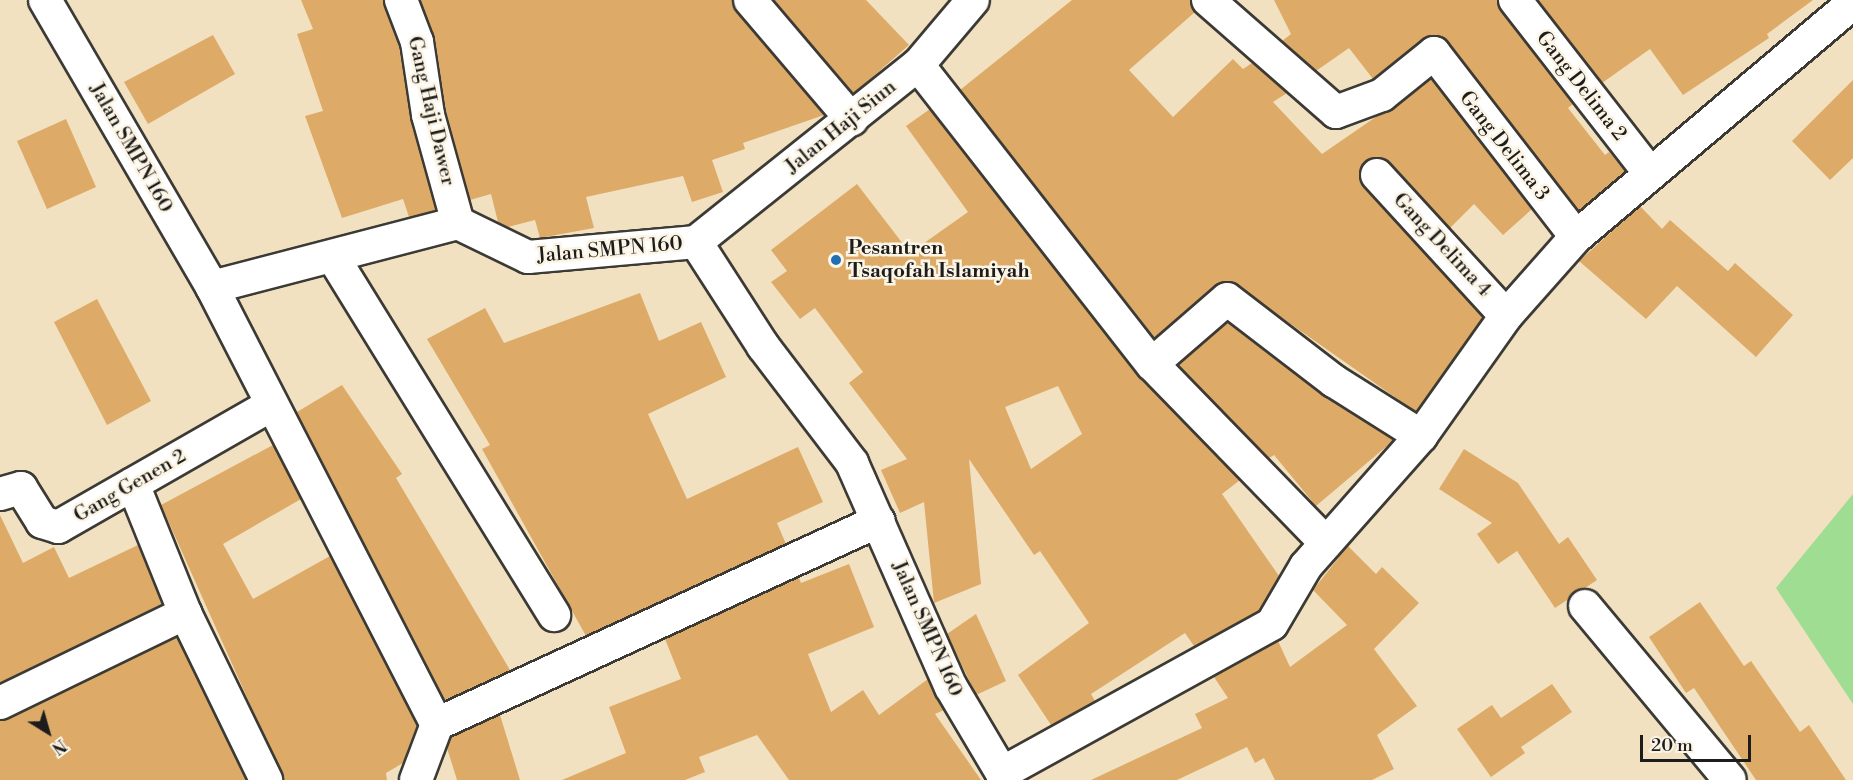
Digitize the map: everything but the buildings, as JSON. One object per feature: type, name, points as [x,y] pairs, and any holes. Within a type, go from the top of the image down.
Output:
[{"type":"street","name":"Jalan SMPN 160","points":[[45,0],[212,287],[437,724]]},
{"type":"street","name":"Gang Haji Dawer","points":[[401,0],[417,42],[428,116],[458,223]]},
{"type":"street","points":[[750,0],[852,120]]},
{"type":"street","name":"Jalan Haji Siun","points":[[696,242],[852,120],[918,64],[973,0]]},
{"type":"street","name":"Gang Delima 3","points":[[1208,0],[1336,112],[1382,95],[1434,53],[1576,237]]},
{"type":"street","name":"Gang Delima 2","points":[[1515,0],[1648,171]]},
{"type":"street","points":[[1004,777],[1272,624],[1326,543],[1421,436],[1506,316],[1576,237],[1648,171],[1853,3]]},
{"type":"street","points":[[918,64],[1152,364],[1326,543]]},
{"type":"street","name":"Gang Delima 4","points":[[1377,175],[1506,316]]},
{"type":"street","name":"Jalan SMPN 160","points":[[458,223],[528,257],[696,242],[763,346],[852,463],[951,687],[1004,777]]},
{"type":"street","points":[[212,287],[458,223]]},
{"type":"street","points":[[333,257],[554,615]]},
{"type":"street","points":[[1152,364],[1227,299],[1334,381],[1421,436]]},
{"type":"street","name":"Gang Genen 2","points":[[0,494],[21,488],[42,522],[58,526],[271,405]]},
{"type":"street","points":[[133,484],[185,612],[266,780]]},
{"type":"street","points":[[416,780],[437,724],[879,521]]},
{"type":"street","points":[[1585,606],[1730,780]]},
{"type":"street","points":[[0,703],[185,612]]},
{"type":"green space","points":[[1853,494],[1853,704],[1776,588]]},
{"type":"place","name":"Pesantren Tsaqofah Islamiyah","points":[[836,260]]}]
